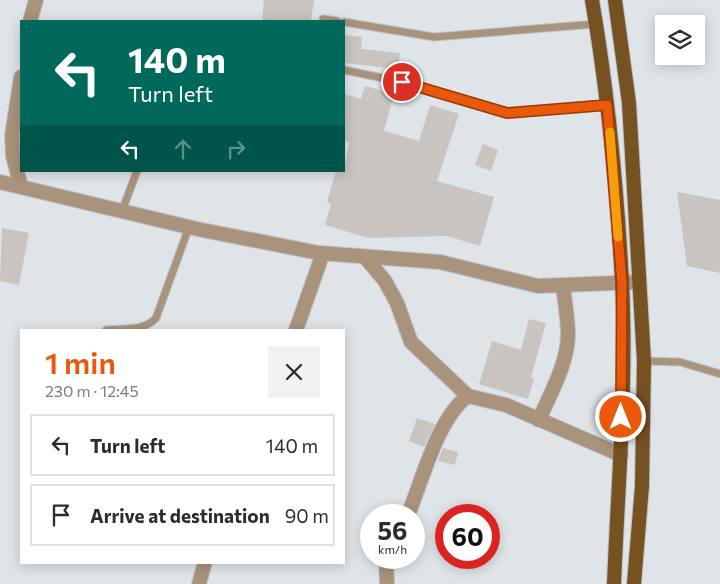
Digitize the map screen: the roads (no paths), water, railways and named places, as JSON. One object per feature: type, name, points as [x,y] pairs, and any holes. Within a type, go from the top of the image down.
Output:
[{"type":"main road","points":[[592,0],[607,105],[622,283],[621,455],[614,584]]},
{"type":"main road","points":[[615,0],[629,103],[639,246],[639,282],[644,361],[642,486],[634,584]]},
{"type":"street","points":[[30,20],[36,0]]},
{"type":"street","points":[[20,84],[12,136],[12,156],[21,187]]},
{"type":"street","points":[[0,182],[190,228],[322,253],[440,262],[538,286],[639,282]]},
{"type":"street","points":[[296,329],[322,253]]},
{"type":"street","points":[[366,257],[385,281],[397,303],[411,342],[468,396],[506,405],[621,455]]},
{"type":"street","points":[[539,420],[562,368],[566,350],[568,336],[563,286]]},
{"type":"street","points":[[412,504],[445,422],[456,407],[468,396]]},
{"type":"street","points":[[199,584],[204,564]]},
{"type":"street","points":[[387,569],[388,584]]},
{"type":"lane","points":[[323,19],[330,20]]},
{"type":"lane","points":[[345,22],[434,37],[596,24]]},
{"type":"lane","points":[[345,70],[402,82],[507,113],[607,105]]},
{"type":"lane","points":[[122,211],[137,172]]},
{"type":"lane","points":[[122,329],[150,325],[156,318],[190,228]]},
{"type":"lane","points":[[644,361],[680,362],[720,374]]}]
